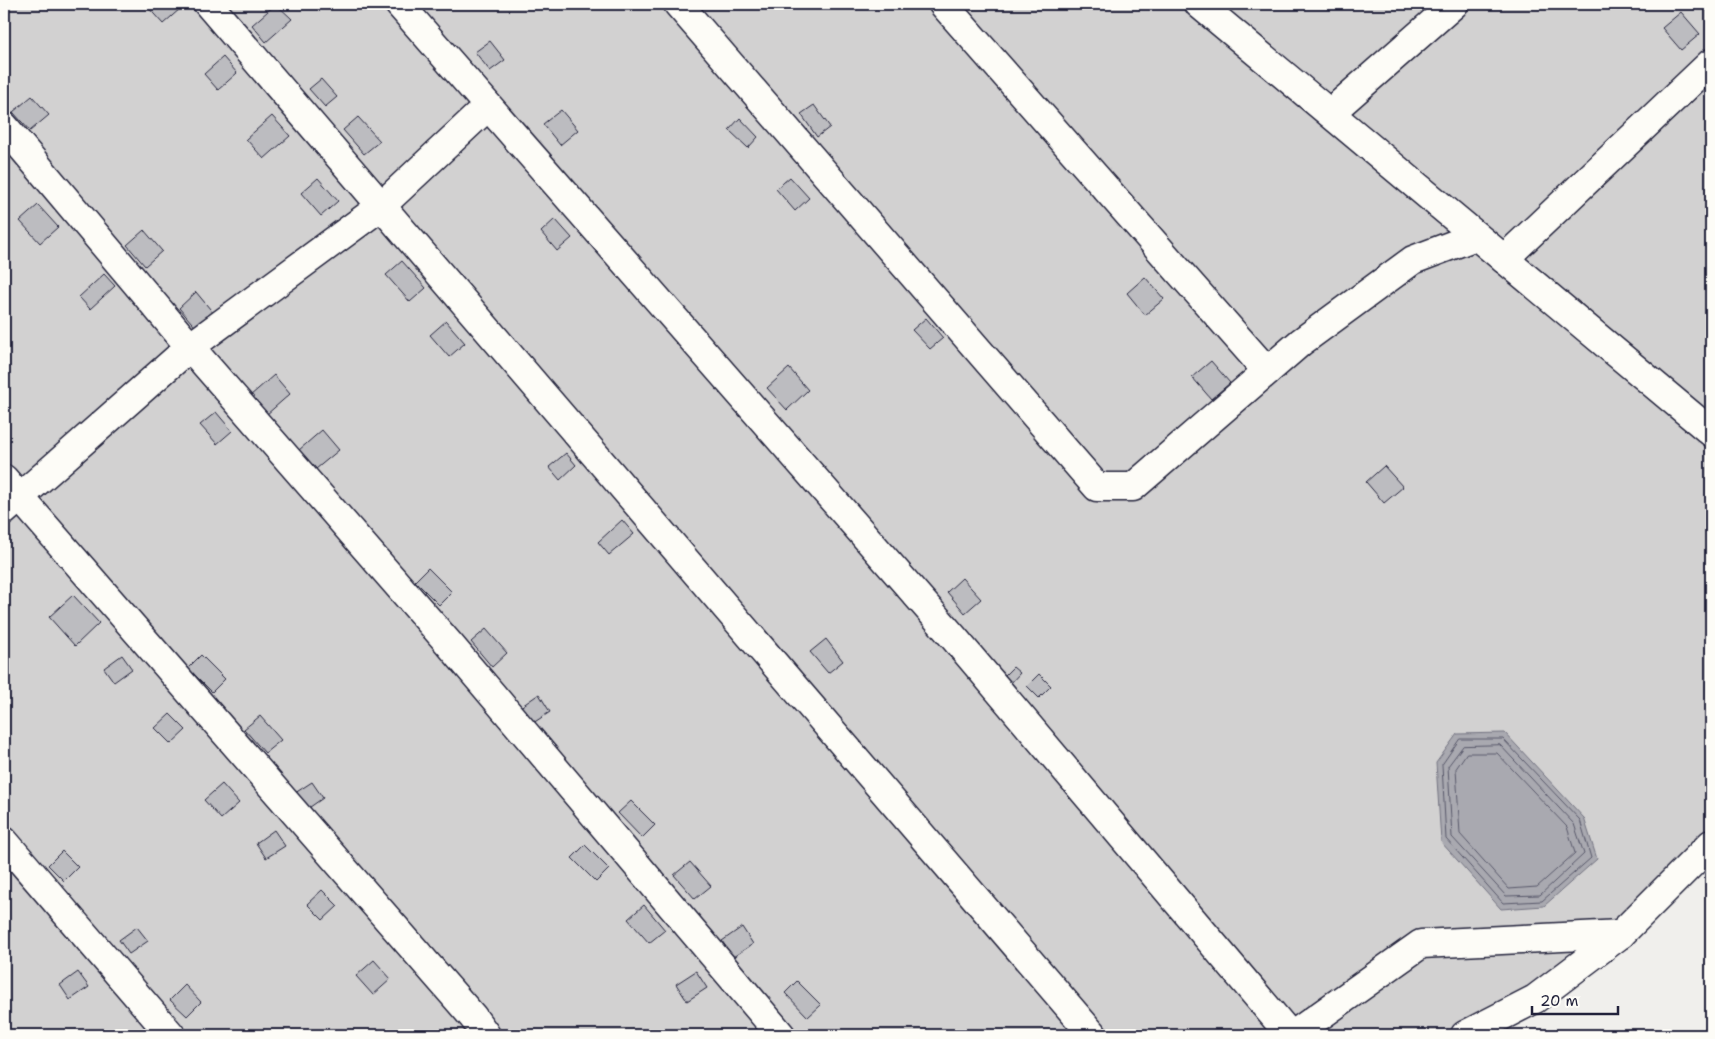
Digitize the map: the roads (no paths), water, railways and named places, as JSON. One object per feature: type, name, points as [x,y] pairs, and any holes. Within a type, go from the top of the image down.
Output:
[{"type":"street","points":[[208,4],[380,207],[1093,1035]]},
{"type":"street","points":[[399,4],[487,107],[955,639],[1292,1035],[1421,944],[1621,934]]},
{"type":"street","points":[[678,4],[1097,487],[1133,487],[1301,342],[1413,260],[1476,236]]},
{"type":"street","points":[[943,4],[1267,371]]},
{"type":"street","points":[[1201,4],[1711,432]]},
{"type":"street","points":[[1330,113],[1454,4]]},
{"type":"street","points":[[1504,259],[1711,63]]},
{"type":"street","points":[[486,1035],[473,1017],[9,496],[190,347],[380,207],[487,107]]},
{"type":"street","points":[[4,126],[190,347],[451,646],[780,1035]]},
{"type":"street","points":[[4,841],[171,1035]]},
{"type":"street","points":[[1465,1035],[1534,999],[1621,934],[1711,844]]},
{"type":"water","points":[[1505,733],[1584,818],[1597,859],[1544,906],[1501,909],[1441,842],[1436,763],[1457,734]]}]
